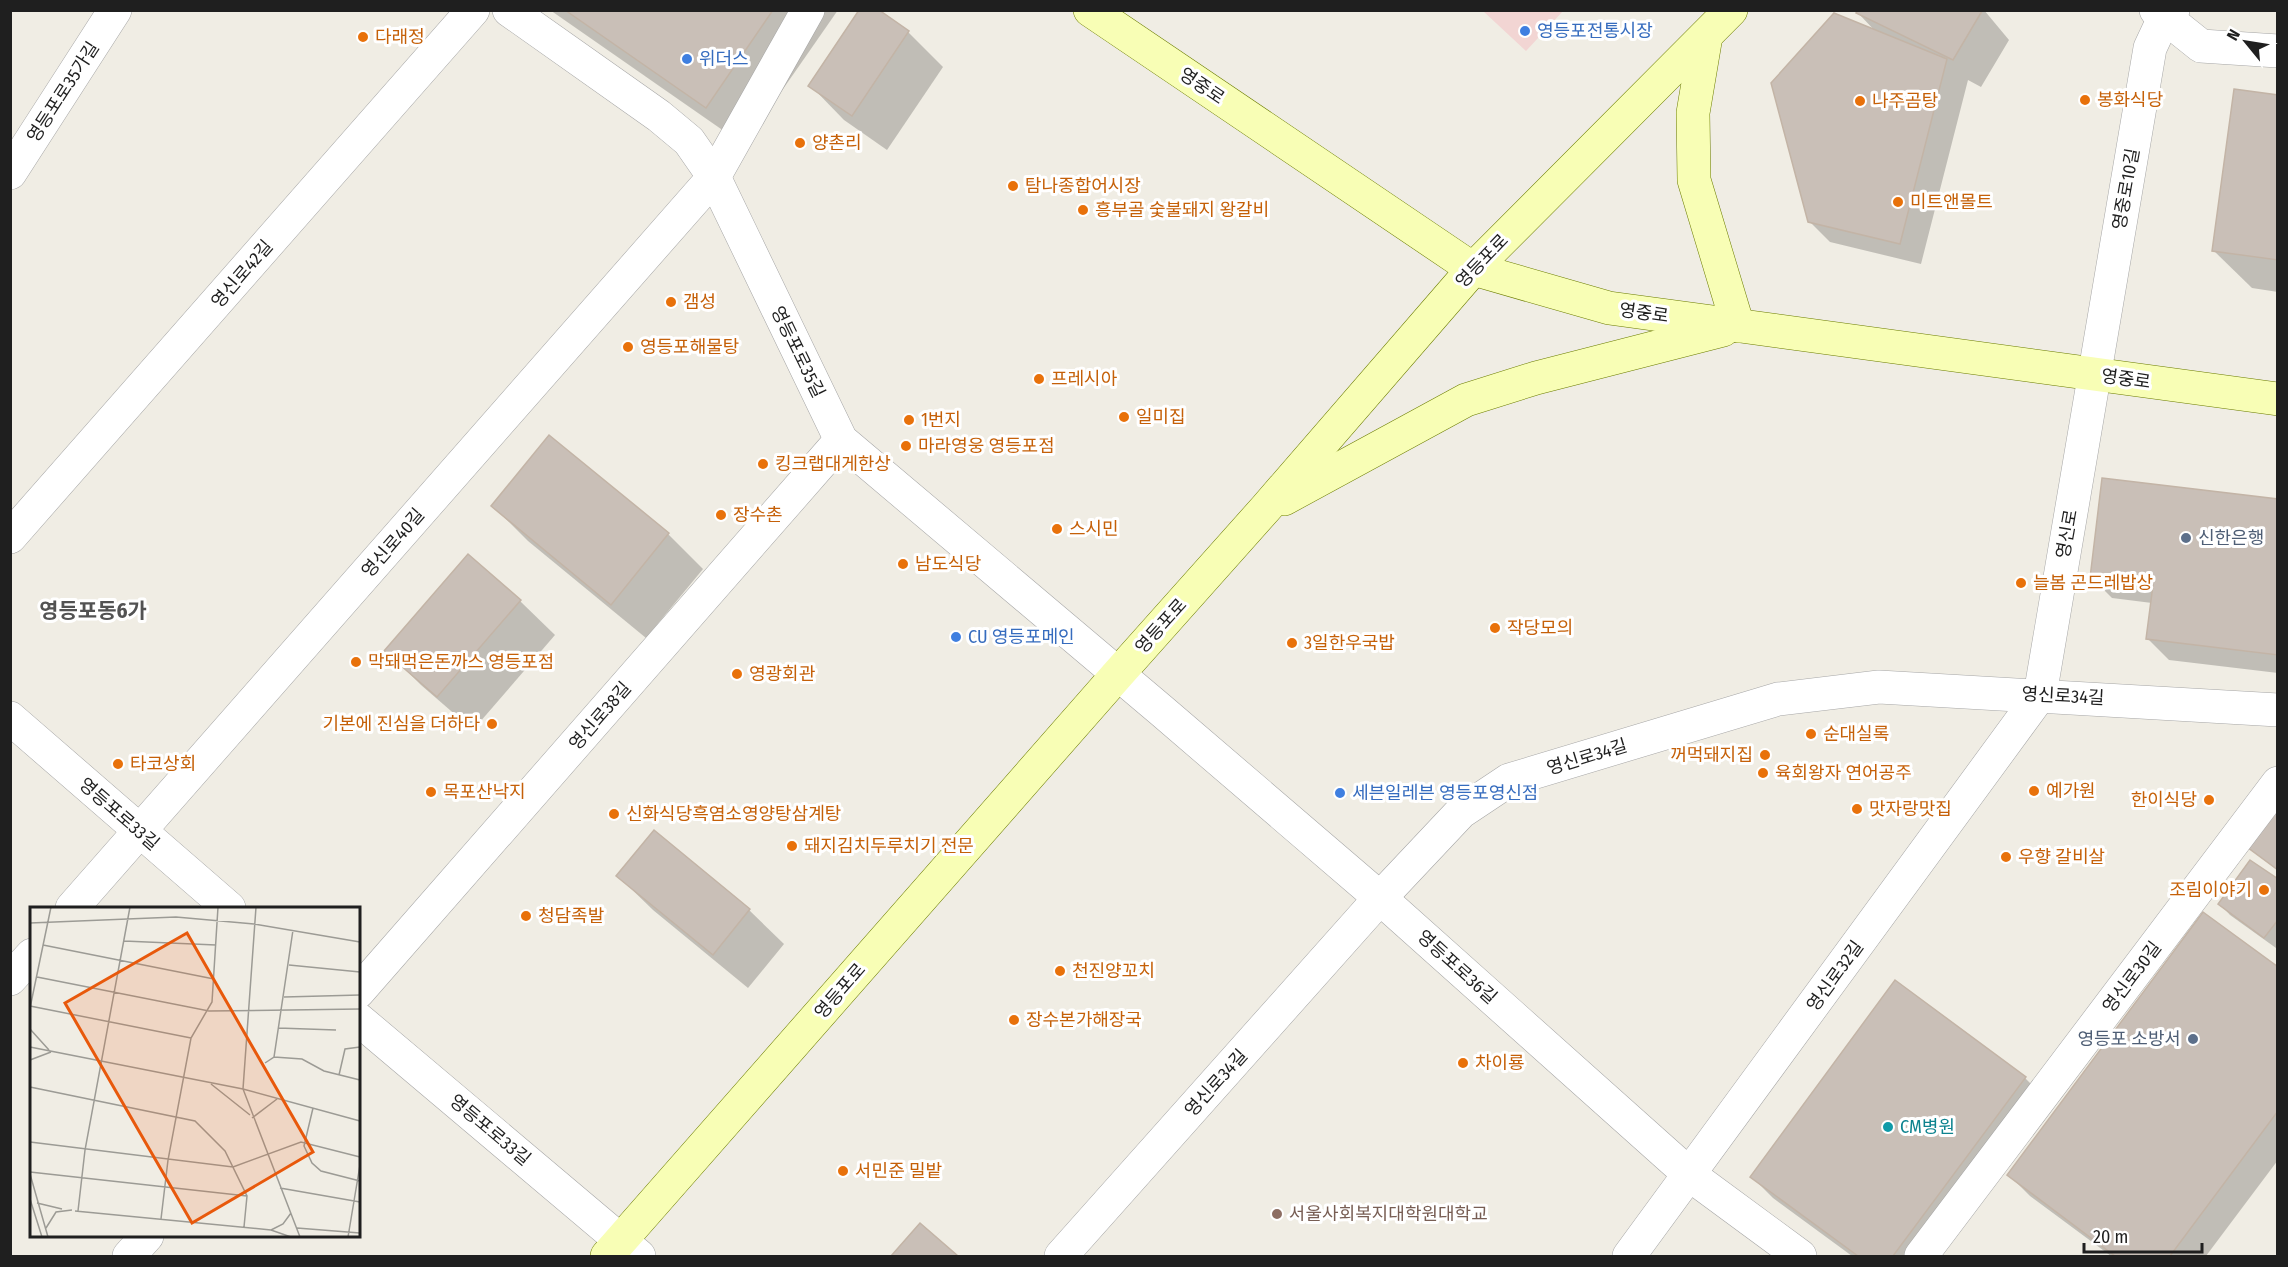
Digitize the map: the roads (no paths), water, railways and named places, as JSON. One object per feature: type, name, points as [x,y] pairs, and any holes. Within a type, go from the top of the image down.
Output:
[{"type":"main road","name":"영중로","points":[[1090,10],[1473,269],[1609,308],[2277,399]]},
{"type":"main road","name":"영등포로","points":[[622,1251],[1118,674],[1266,508],[1473,269],[1731,10]]},
{"type":"main road","points":[[1266,508],[1466,400],[1536,378],[1738,326],[1694,180],[1693,113],[1706,36]]},
{"type":"street","name":"영등포로35가길","points":[[10,173],[116,10]]},
{"type":"street","name":"영신로42길","points":[[10,537],[473,10]]},
{"type":"street","name":"영등포로35길","points":[[509,10],[659,116],[688,141],[714,177],[841,440],[1118,674]]},
{"type":"street","points":[[714,177],[808,10]]},
{"type":"street","points":[[2164,13],[2201,45],[2277,51]]},
{"type":"street","name":"영중로10길","points":[[2094,374],[2150,48],[2164,13]]},
{"type":"street","name":"영신로40길","points":[[74,907],[714,177]]},
{"type":"street","name":"영신로","points":[[2040,695],[2094,374]]},
{"type":"street","name":"영신로38길","points":[[360,990],[841,440]]},
{"type":"street","name":"영등포로36길","points":[[1118,674],[1380,898],[1690,1175],[1800,1257]]},
{"type":"street","name":"영신로34길","points":[[1061,1257],[1380,898],[1461,812],[1509,780],[1778,699],[1879,687],[2277,710]]},
{"type":"street","name":"영신로32길","points":[[1629,1257],[2040,695]]},
{"type":"street","name":"영등포로33길","points":[[10,718],[227,907]]},
{"type":"street","name":"영신로30길","points":[[1922,1257],[2277,783]]},
{"type":"street","points":[[10,979],[30,957]]},
{"type":"street","name":"영등포로33길","points":[[360,1021],[622,1251]]},
{"type":"street","points":[[129,1257],[146,1237]]},
{"type":"place","name":"영등포전통시장","points":[[1525,31]]},
{"type":"place","name":"다래정","points":[[363,37]]},
{"type":"place","name":"위더스","points":[[687,59]]},
{"type":"place","name":"봉화식당","points":[[2085,100]]},
{"type":"place","name":"나주곰탕","points":[[1860,101]]},
{"type":"place","name":"양촌리","points":[[800,143]]},
{"type":"place","name":"탐나종합어시장","points":[[1013,186]]},
{"type":"place","name":"미트앤몰트","points":[[1898,202]]},
{"type":"place","name":"흥부골 숯불돼지 왕갈비","points":[[1083,210]]},
{"type":"place","name":"갬성","points":[[671,302]]},
{"type":"place","name":"영등포해물탕","points":[[628,347]]},
{"type":"place","name":"프레시아","points":[[1039,379]]},
{"type":"place","name":"일미집","points":[[1124,417]]},
{"type":"place","name":"1번지","points":[[909,420]]},
{"type":"place","name":"마라영웅 영등포점","points":[[906,446]]},
{"type":"place","name":"킹크랩대게한상","points":[[763,464]]},
{"type":"place","name":"장수촌","points":[[721,515]]},
{"type":"place","name":"스시민","points":[[1057,529]]},
{"type":"place","name":"신한은행","points":[[2186,538]]},
{"type":"place","name":"남도식당","points":[[903,564]]},
{"type":"place","name":"늘봄 곤드레밥상","points":[[2021,583]]},
{"type":"place","name":"작당모의","points":[[1495,628]]},
{"type":"place","name":"CU 영등포메인","points":[[956,637]]},
{"type":"place","name":"3일한우국밥","points":[[1292,643]]},
{"type":"place","name":"막돼먹은돈까스 영등포점","points":[[356,662]]},
{"type":"place","name":"영광회관","points":[[737,674]]},
{"type":"place","name":"기본에 진심을 더하다","points":[[492,724]]},
{"type":"place","name":"순대실록","points":[[1811,734]]},
{"type":"place","name":"꺼먹돼지집","points":[[1765,755]]},
{"type":"place","name":"타코상회","points":[[118,764]]},
{"type":"place","name":"육회왕자 연어공주","points":[[1763,773]]},
{"type":"place","name":"예가원","points":[[2034,791]]},
{"type":"place","name":"목포산낙지","points":[[431,792]]},
{"type":"place","name":"세븐일레븐 영등포영신점","points":[[1340,793]]},
{"type":"place","name":"한이식당","points":[[2209,800]]},
{"type":"place","name":"맛자랑맛집","points":[[1857,809]]},
{"type":"place","name":"신화식당흑염소영양탕삼계탕","points":[[614,814]]},
{"type":"place","name":"돼지김치두루치기 전문","points":[[792,846]]},
{"type":"place","name":"우향 갈비살","points":[[2006,857]]},
{"type":"place","name":"조림이야기","points":[[2264,890]]},
{"type":"place","name":"청담족발","points":[[526,916]]},
{"type":"place","name":"천진양꼬치","points":[[1060,971]]},
{"type":"place","name":"장수본가해장국","points":[[1014,1020]]},
{"type":"place","name":"영등포 소방서","points":[[2193,1039]]},
{"type":"place","name":"차이룡","points":[[1463,1063]]},
{"type":"place","name":"CM병원","points":[[1888,1127]]},
{"type":"place","name":"서민준 밀밭","points":[[843,1171]]},
{"type":"place","name":"서울사회복지대학원대학교","points":[[1277,1214]]},
{"type":"district","name":"영등포동6가","points":[[93,611]]}]
